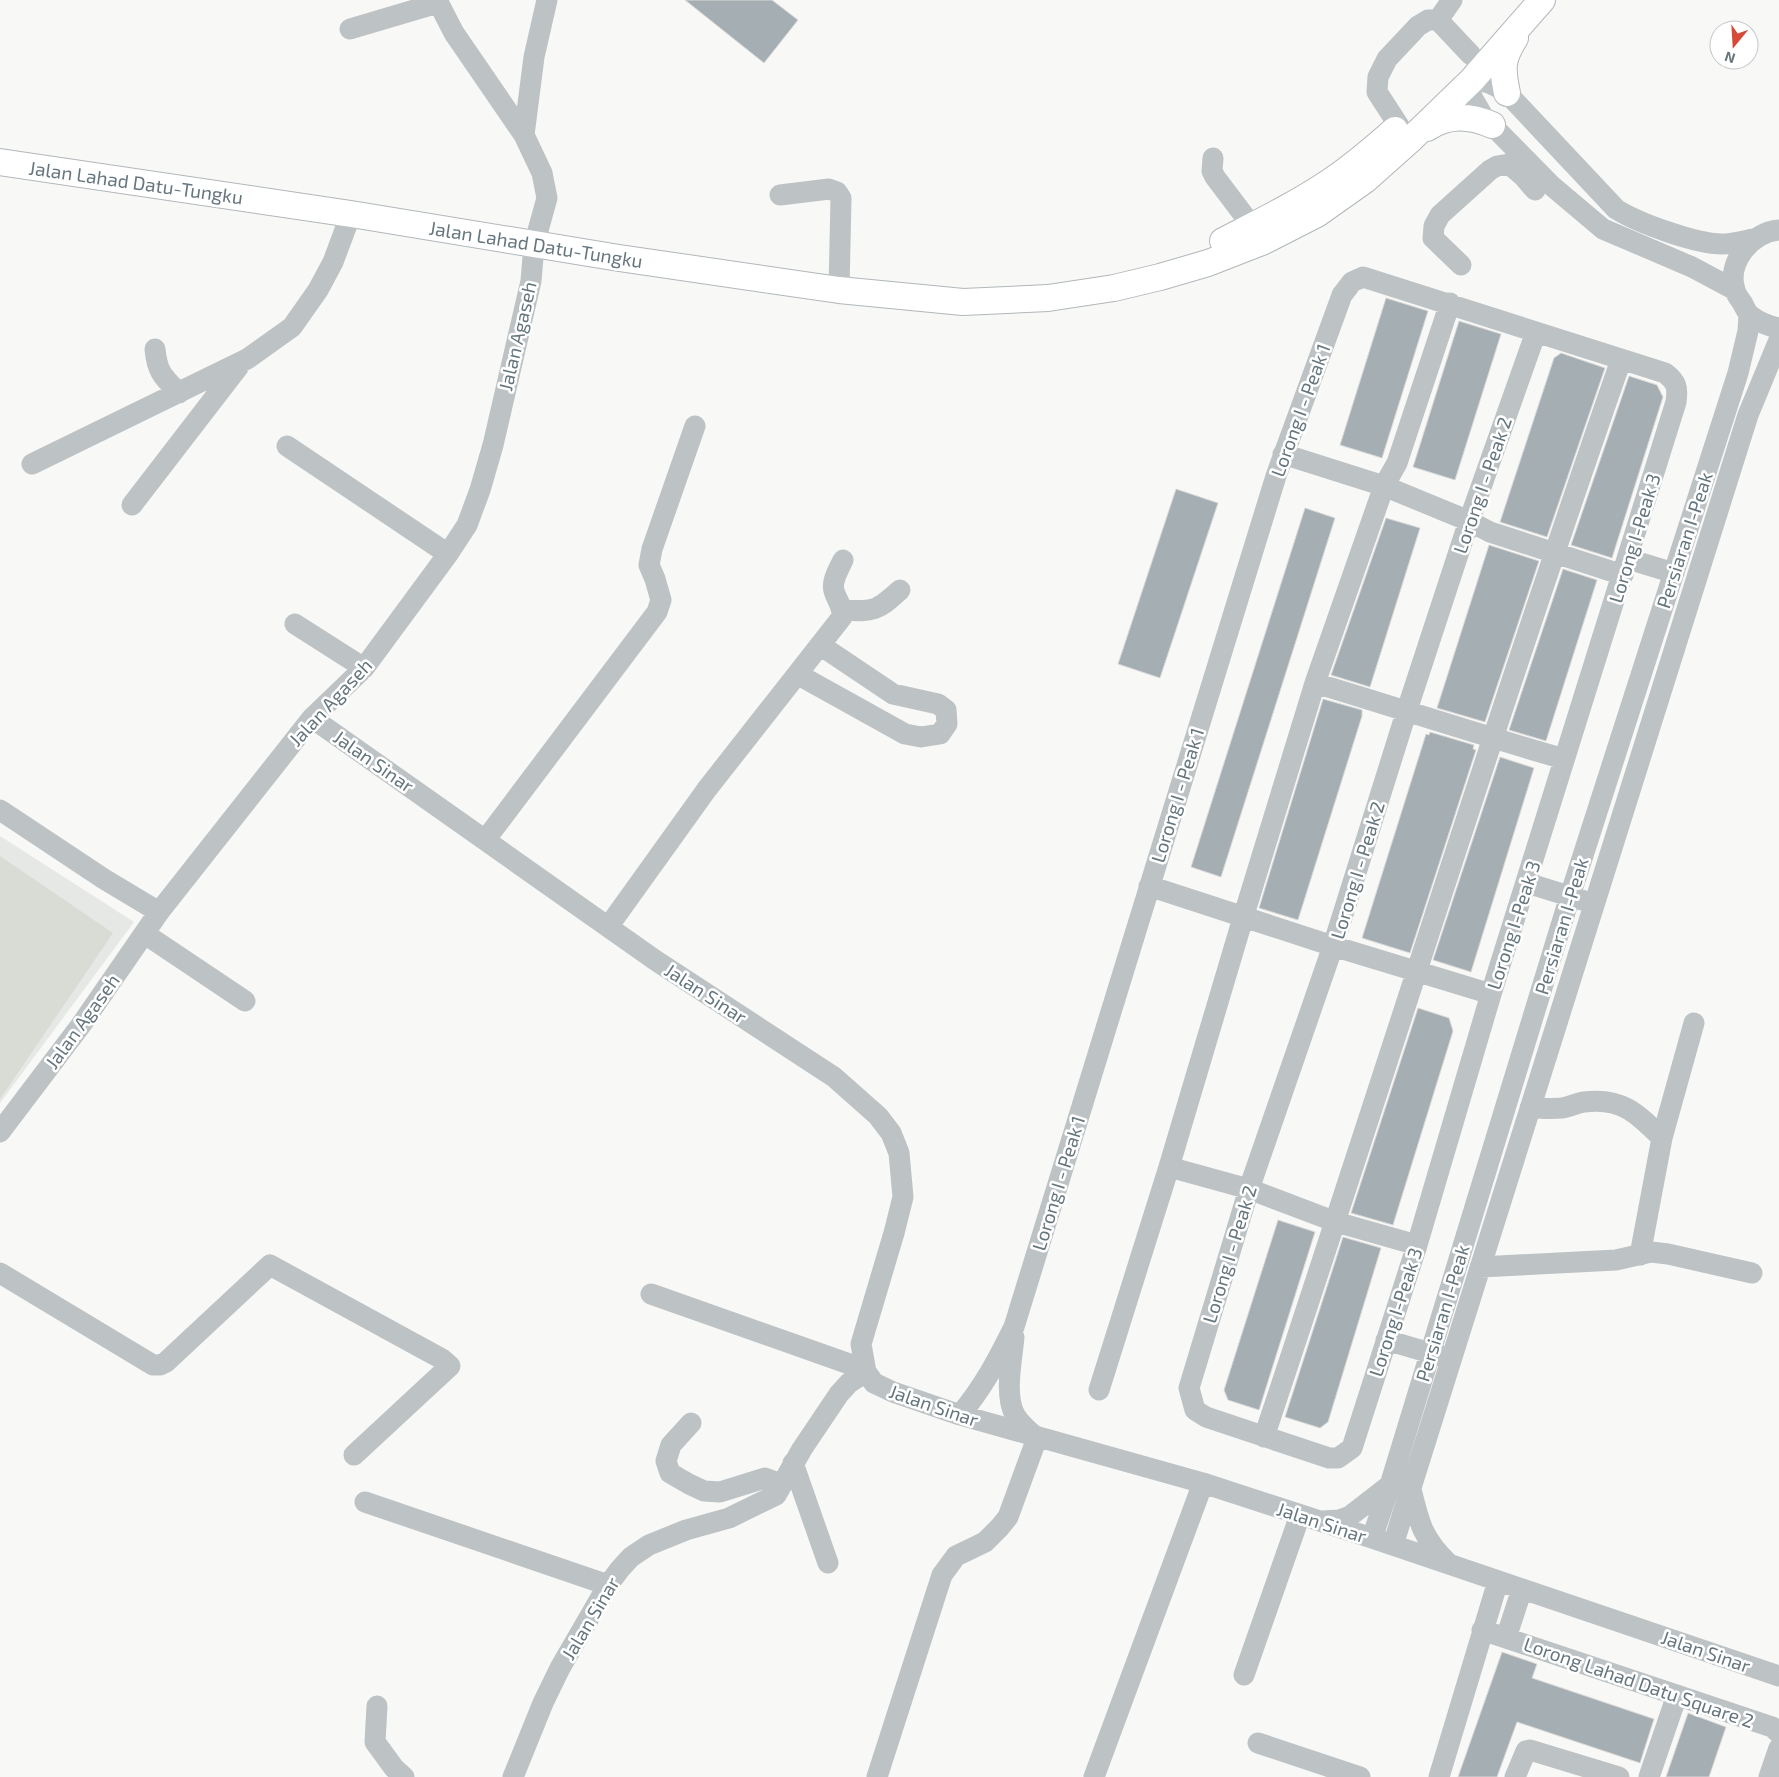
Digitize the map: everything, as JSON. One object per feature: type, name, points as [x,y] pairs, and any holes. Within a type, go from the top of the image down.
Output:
[{"type":"main road","name":"Jalan Lahad Datu-Tungku","points":[[0,162],[351,214],[534,245],[839,290],[963,302],[1048,298],[1114,288],[1208,263],[1262,242],[1318,214],[1365,180],[1406,131],[1431,94],[1471,68],[1491,34],[1529,5]]},
{"type":"main road","name":"Jalan Lahad Datu-Tungku","points":[[1074,294],[1158,266],[1220,242],[1289,207],[1332,180],[1368,153],[1406,131],[1471,68],[1529,5]]},
{"type":"main road","points":[[1507,93],[1503,64],[1508,48],[1529,5]]},
{"type":"main road","points":[[1406,131],[1430,126],[1457,116],[1484,121],[1492,125]]},
{"type":"street","points":[[524,135],[534,56],[547,0]]},
{"type":"street","points":[[1438,20],[1452,0]]},
{"type":"street","points":[[350,29],[437,1]]},
{"type":"street","name":"Jalan Agaseh","points":[[0,1132],[81,1025],[159,912],[312,718],[364,668],[448,554],[467,525],[480,490],[490,454],[531,281],[534,245],[547,198],[542,173],[524,135],[454,32],[437,1]]},
{"type":"street","points":[[1406,131],[1377,92],[1378,77],[1387,59],[1418,26],[1428,20],[1438,20]]},
{"type":"street","points":[[1438,20],[1471,68],[1482,80],[1493,83],[1507,93],[1616,209],[1630,218],[1664,230],[1722,244],[1753,239],[1771,231],[1779,230]]},
{"type":"street","points":[[1471,68],[1470,90],[1483,116],[1552,186],[1603,229],[1692,267],[1735,290]]},
{"type":"street","points":[[1212,158],[1212,171],[1215,178],[1252,226]]},
{"type":"street","points":[[1461,265],[1434,238],[1434,226],[1440,215],[1490,170],[1503,164],[1509,164],[1535,190]]},
{"type":"street","points":[[780,195],[830,189],[837,192],[841,198],[839,290]]},
{"type":"street","points":[[32,464],[242,362],[292,327],[318,290],[333,262],[351,214]]},
{"type":"street","points":[[1753,239],[1740,253],[1734,271],[1735,290],[1749,315],[1763,324],[1779,328]]},
{"type":"street","name":"Lorong I - Peak 1","points":[[960,1415],[980,1391],[1014,1327],[1148,886],[1283,454],[1342,295],[1352,282],[1364,276],[1450,303]]},
{"type":"street","points":[[1099,1390],[1169,1167],[1315,683],[1384,486],[1397,463],[1450,303],[1621,360],[1492,738],[1336,1222],[1264,1437]]},
{"type":"street","name":"Persiaran I-Peak","points":[[1372,1538],[1390,1485],[1570,896],[1738,373],[1748,332],[1749,315]]},
{"type":"street","name":"Lorong I - Peak 2","points":[[1264,1437],[1206,1418],[1195,1410],[1189,1388],[1192,1374],[1249,1189],[1333,946],[1406,710],[1469,521],[1536,332]]},
{"type":"street","points":[[1393,1545],[1748,415],[1779,340]]},
{"type":"street","points":[[154,349],[161,375],[180,393]]},
{"type":"street","name":"Lorong I-Peak 3","points":[[1264,1437],[1329,1458],[1338,1458],[1352,1448],[1417,1245],[1491,994],[1676,402],[1678,388],[1674,380],[1665,373],[1621,360]]},
{"type":"street","points":[[132,505],[242,362]]},
{"type":"street","points":[[486,839],[657,612],[661,600],[650,565],[652,549],[695,426]]},
{"type":"street","points":[[287,446],[448,554]]},
{"type":"street","points":[[1283,454],[1384,486],[1469,521],[1490,532],[1554,552],[1626,567],[1674,573]]},
{"type":"street","points":[[608,927],[707,789],[842,617],[843,610],[833,589],[834,581],[843,560]]},
{"type":"street","points":[[843,610],[867,612],[883,606],[900,590]]},
{"type":"street","points":[[295,624],[364,668]]},
{"type":"street","points":[[797,674],[905,734],[921,737],[940,734],[948,724],[946,710],[938,704],[893,694],[820,645]]},
{"type":"street","points":[[1315,683],[1564,759]]},
{"type":"street","name":"Jalan Sinar","points":[[312,718],[486,839],[608,927],[834,1077],[878,1116],[891,1133],[899,1153],[903,1197],[861,1344],[866,1372],[874,1383],[893,1392],[960,1415],[1203,1483],[1448,1563],[1779,1676]]},
{"type":"street","points":[[0,810],[104,879],[159,912]]},
{"type":"street","points":[[1527,883],[1594,904]]},
{"type":"street","points":[[1148,886],[1417,973],[1491,994]]},
{"type":"street","points":[[145,934],[246,1001]]},
{"type":"street","points":[[1640,1255],[1662,1138],[1694,1023]]},
{"type":"street","points":[[1530,1108],[1562,1108],[1582,1102],[1603,1100],[1618,1103],[1632,1111],[1662,1138]]},
{"type":"street","points":[[1169,1167],[1249,1189],[1336,1222],[1417,1245]]},
{"type":"street","points":[[1480,1267],[1616,1260],[1651,1252],[1668,1254],[1752,1273]]},
{"type":"street","points":[[0,1274],[153,1365],[160,1365],[166,1362],[270,1265],[442,1359],[450,1366],[354,1455]]},
{"type":"street","points":[[651,1294],[855,1366],[866,1372]]},
{"type":"street","name":"Lorong I - Peak 1","points":[[1014,1327],[1010,1400],[1015,1415],[1037,1438]]},
{"type":"street","points":[[1386,1340],[1451,1359]]},
{"type":"street","name":"Jalan Sinar","points":[[513,1777],[543,1703],[560,1668],[608,1586],[631,1557],[649,1545],[686,1530],[729,1518],[776,1495],[793,1463],[839,1394],[849,1383],[866,1372]]},
{"type":"street","points":[[691,1423],[672,1445],[666,1461],[670,1473],[704,1491],[720,1492],[765,1478],[781,1484]]},
{"type":"street","points":[[877,1777],[942,1575],[956,1556],[986,1542],[1008,1517],[1037,1438]]},
{"type":"street","points":[[793,1463],[828,1563]]},
{"type":"street","points":[[1094,1777],[1203,1483]]},
{"type":"street","points":[[1244,1675],[1309,1518],[1339,1520],[1350,1516],[1361,1509],[1368,1500],[1390,1485]]},
{"type":"street","points":[[1411,1489],[1425,1536],[1434,1550],[1448,1563]]},
{"type":"street","points":[[365,1502],[608,1586]]},
{"type":"street","points":[[1439,1777],[1498,1581]]},
{"type":"street","points":[[1506,1638],[1522,1589]]},
{"type":"street","name":"Lorong Lahad Datu Square 2","points":[[1482,1630],[1775,1730]]},
{"type":"street","points":[[1649,1777],[1677,1695]]},
{"type":"street","points":[[376,1706],[375,1742],[394,1768],[404,1777]]},
{"type":"street","points":[[1258,1743],[1360,1777]]},
{"type":"street","points":[[1769,1777],[1779,1748]]},
{"type":"street","points":[[1515,1777],[1523,1755],[1526,1751],[1530,1750],[1618,1777]]},
{"type":"shaded area","points":[[0,836],[134,922],[0,1103]]},
{"type":"shaded area","points":[[0,856],[113,933],[0,1099]]},
{"type":"building","points":[[685,0],[772,0],[798,20],[764,63]]},
{"type":"building","points":[[1386,298],[1428,311],[1382,458],[1340,445]]},
{"type":"building","points":[[1459,321],[1501,334],[1455,480],[1413,467]]},
{"type":"building","points":[[1561,353],[1605,368],[1547,537],[1500,522],[1554,358]]},
{"type":"building","points":[[1629,376],[1657,385],[1663,397],[1612,558],[1571,545]]},
{"type":"building","points":[[1176,489],[1218,503],[1160,678],[1118,664]]},
{"type":"building","points":[[1305,508],[1335,518],[1221,877],[1191,867]]},
{"type":"building","points":[[1386,518],[1420,528],[1370,687],[1331,675]]},
{"type":"building","points":[[1489,545],[1539,561],[1485,722],[1437,708]]},
{"type":"building","points":[[1563,569],[1597,580],[1546,741],[1509,730]]},
{"type":"building","points":[[1323,699],[1362,710],[1362,716],[1298,920],[1259,908]]},
{"type":"building","points":[[1430,732],[1474,745],[1473,749],[1476,750],[1410,953],[1362,938],[1426,734],[1429,735]]},
{"type":"building","points":[[1500,757],[1534,768],[1471,972],[1433,960]]},
{"type":"building","points":[[1418,1008],[1449,1018],[1453,1031],[1393,1225],[1351,1213]]},
{"type":"building","points":[[1278,1220],[1315,1232],[1259,1410],[1228,1400],[1224,1390]]},
{"type":"building","points":[[1343,1237],[1381,1248],[1328,1422],[1320,1428],[1285,1417]]},
{"type":"building","points":[[1502,1652],[1537,1664],[1532,1678],[1654,1719],[1640,1763],[1517,1722],[1497,1777],[1458,1777]]},
{"type":"building","points":[[1688,1713],[1726,1727],[1709,1777],[1666,1777]]}]
